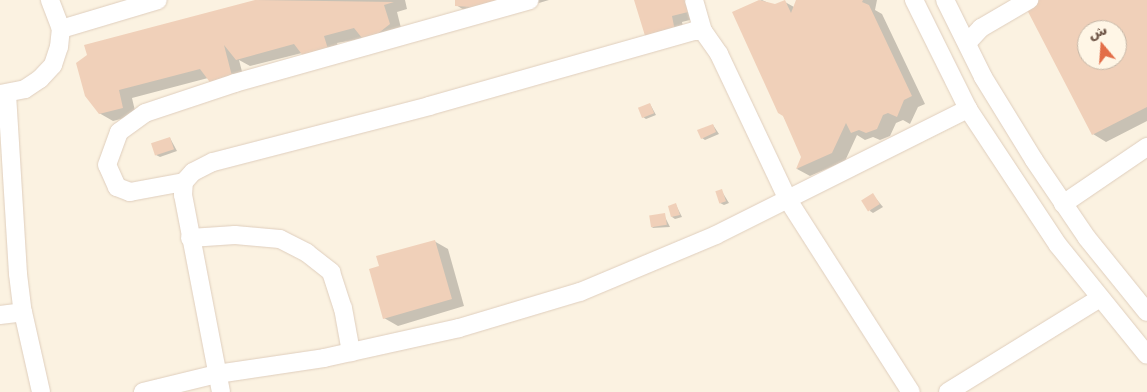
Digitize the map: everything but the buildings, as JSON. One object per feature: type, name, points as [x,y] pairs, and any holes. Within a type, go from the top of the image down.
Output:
[{"type":"street","points":[[41,392],[23,312],[13,228],[3,94],[25,89],[40,79],[52,65],[59,47],[61,29],[50,0]]},
{"type":"street","points":[[61,29],[158,0]]},
{"type":"street","points":[[530,0],[226,86],[145,113],[119,132],[107,165],[117,187],[130,192],[184,182],[199,167],[213,162],[703,31]]},
{"type":"street","points":[[694,0],[703,31],[719,54],[788,200],[911,392]]},
{"type":"street","points":[[914,0],[968,109],[1058,245],[1147,355]]},
{"type":"street","points":[[945,0],[1004,113],[1063,204],[1147,312]]},
{"type":"street","points":[[967,43],[981,28],[1029,0]]},
{"type":"street","points":[[142,392],[217,374],[351,352],[459,328],[580,292],[716,235],[968,109]]},
{"type":"street","points":[[1063,204],[1147,147]]},
{"type":"street","points":[[184,182],[190,238],[221,392]]},
{"type":"street","points":[[190,238],[235,235],[280,239],[307,253],[331,272],[343,308],[351,352]]},
{"type":"street","points":[[948,392],[1100,298]]},
{"type":"street","points":[[0,315],[23,312]]}]
